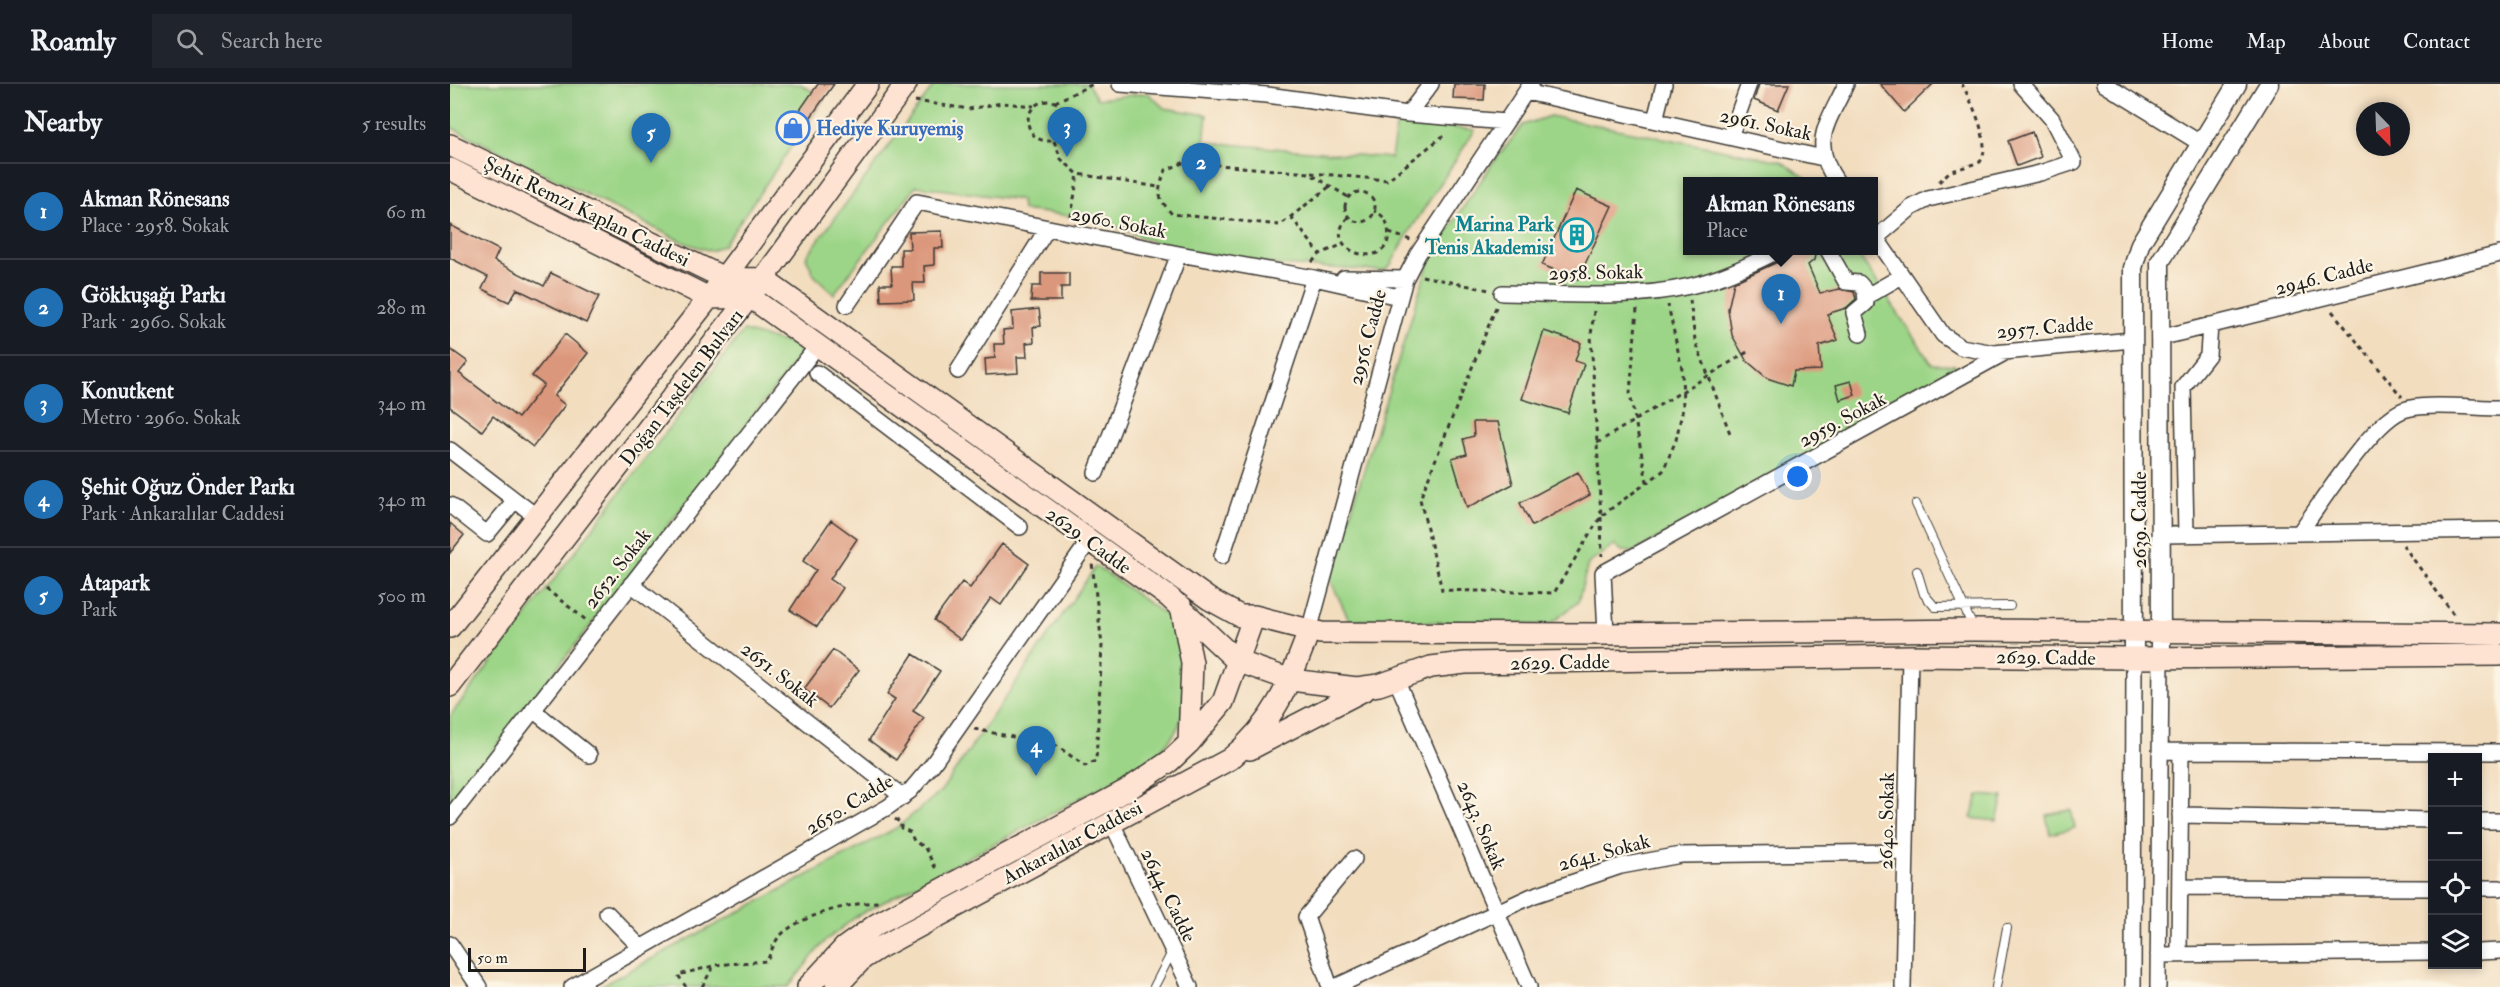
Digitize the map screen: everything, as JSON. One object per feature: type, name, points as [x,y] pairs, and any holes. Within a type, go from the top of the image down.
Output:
[{"type":"main road","name":"Doğan Taşdelen Bulvarı","points":[[450,627],[709,298],[868,84]]},
{"type":"main road","name":"Doğan Taşdelen Bulvarı","points":[[450,686],[750,297],[901,91]]},
{"type":"main road","name":"Şehit Remzi Kaplan Caddesi","points":[[450,145],[724,278]]},
{"type":"main road","name":"Şehit Remzi Kaplan Caddesi","points":[[450,170],[709,298]]},
{"type":"main road","points":[[724,278],[763,279]]},
{"type":"main road","name":"2629. Cadde","points":[[763,279],[1197,591],[1240,616],[1254,616],[1309,631],[1606,634],[1974,630],[2500,634]]},
{"type":"main road","points":[[709,298],[750,297]]},
{"type":"main road","name":"2629. Cadde","points":[[750,297],[1181,606],[1238,661],[1291,680],[1327,686],[1371,687],[1431,667],[1465,663],[1910,656],[2161,658],[2500,655]]},
{"type":"main road","points":[[1181,606],[1192,663],[1189,743]]},
{"type":"main road","name":"Ankaralılar Caddesi","points":[[808,987],[845,947],[904,908],[1150,776],[1189,743],[1223,702],[1254,616]]},
{"type":"main road","name":"Ankaralılar Caddesi","points":[[836,987],[862,959],[879,948],[1111,821],[1230,759],[1271,717],[1291,680],[1309,631]]},
{"type":"main road","points":[[1230,759],[1371,687]]},
{"type":"street","points":[[1120,84],[1270,89],[1408,114],[1506,122]]},
{"type":"street","points":[[1408,114],[1431,84]]},
{"type":"street","points":[[1655,120],[1664,84]]},
{"type":"street","points":[[1730,137],[1749,84]]},
{"type":"street","points":[[1834,177],[1822,158],[1822,137],[1846,84]]},
{"type":"street","points":[[1878,234],[1911,208],[1937,195],[2018,179],[2074,162],[2052,119],[2021,84]]},
{"type":"street","points":[[2104,84],[2200,143]]},
{"type":"street","name":"2639. Cadde","points":[[2133,987],[2132,276],[2137,253],[2237,84]]},
{"type":"street","name":"2639. Cadde","points":[[2158,987],[2162,536],[2160,262],[2269,84]]},
{"type":"street","name":"2961. Sokak","points":[[1528,88],[1822,158]]},
{"type":"street","name":"2956. Cadde","points":[[1309,631],[1406,276],[1528,88]]},
{"type":"street","name":"2960. Sokak","points":[[847,305],[918,202],[1047,229],[1307,276],[1399,297]]},
{"type":"street","points":[[958,371],[1047,229]]},
{"type":"street","name":"2957. Cadde","points":[[1878,240],[1949,340],[1975,351],[2006,352],[2133,340]]},
{"type":"street","points":[[1096,473],[1179,254]]},
{"type":"street","name":"2946. Cadde","points":[[2159,338],[2500,254]]},
{"type":"street","name":"2958. Sokak","points":[[1502,293],[1595,294],[1665,291],[1689,287],[1728,274],[1769,255]]},
{"type":"street","points":[[1831,255],[1846,282],[1859,283],[1868,296]]},
{"type":"street","points":[[1222,556],[1307,276]]},
{"type":"street","name":"2960. Sokak","points":[[1307,276],[1406,276]]},
{"type":"street","points":[[1860,334],[1854,313],[1864,308],[1868,296],[1902,276]]},
{"type":"street","points":[[2186,535],[2183,387],[2208,356],[2210,325]]},
{"type":"street","points":[[2133,340],[2159,338]]},
{"type":"street","name":"2652. Sokak","points":[[450,817],[818,345]]},
{"type":"street","name":"2959. Sokak","points":[[1603,573],[2006,352]]},
{"type":"street","points":[[817,373],[1020,527]]},
{"type":"street","points":[[2299,533],[2379,426],[2393,415],[2411,408],[2500,408]]},
{"type":"street","points":[[933,461],[950,439]]},
{"type":"street","points":[[450,450],[537,517]]},
{"type":"street","points":[[450,505],[487,534],[514,500]]},
{"type":"street","points":[[2162,536],[2500,530]]},
{"type":"street","name":"2650. Cadde","points":[[572,987],[903,797],[925,775],[1089,541]]},
{"type":"street","points":[[1603,573],[1606,634]]},
{"type":"street","name":"2651. Sokak","points":[[631,584],[903,797]]},
{"type":"street","name":"2640. Sokak","points":[[1903,987],[1910,656]]},
{"type":"street","name":"2643. Sokak","points":[[1396,679],[1529,987]]},
{"type":"street","points":[[533,710],[589,755]]},
{"type":"street","points":[[2161,751],[2500,752]]},
{"type":"street","points":[[2179,955],[2181,751]]},
{"type":"street","points":[[2180,815],[2428,820]]},
{"type":"street","name":"2644. Cadde","points":[[1111,821],[1190,987]]},
{"type":"street","points":[[2482,821],[2500,821]]},
{"type":"street","name":"2641. Sokak","points":[[1335,987],[1497,912],[1576,879],[1659,858],[1701,854],[1906,852]]},
{"type":"street","points":[[1330,987],[1306,917],[1354,859]]},
{"type":"street","points":[[2180,887],[2428,888]]},
{"type":"street","points":[[2482,888],[2500,888]]},
{"type":"street","points":[[607,913],[641,948]]},
{"type":"street","points":[[450,944],[479,987]]},
{"type":"street","points":[[2482,952],[2500,951]]},
{"type":"street","points":[[2158,955],[2428,952]]},
{"type":"lane","points":[[1916,504],[1974,630]]},
{"type":"lane","points":[[1917,571],[1924,594],[1935,607],[2010,606]]},
{"type":"lane","points":[[1996,987],[2007,928]]},
{"type":"lane","points":[[1154,987],[1173,951]]},
{"type":"path","points":[[1055,102],[1093,84]]},
{"type":"path","points":[[1937,195],[1939,182],[1944,175],[1980,162],[1984,155],[1983,137],[1962,84]]},
{"type":"path","points":[[901,91],[969,109],[1002,103],[1035,106],[1048,101],[1055,102],[1065,110],[1068,122],[1064,134],[1054,141],[1040,141],[1030,132],[1027,118],[1035,106]]},
{"type":"path","points":[[1329,187],[1280,225],[1172,214],[1161,201],[1158,187],[1167,170],[1185,162],[1387,180],[1443,136]]},
{"type":"path","points":[[1054,141],[1061,159],[1078,174],[1158,187]]},
{"type":"path","points":[[1309,173],[1348,197]]},
{"type":"path","points":[[1069,233],[1078,174]]},
{"type":"path","points":[[1357,192],[1367,194],[1374,201],[1374,211],[1364,222],[1354,221],[1348,217],[1345,206],[1348,197],[1357,192]]},
{"type":"path","points":[[1348,217],[1342,229],[1344,244],[1355,254],[1371,256],[1384,247],[1389,233],[1384,218],[1374,211]]},
{"type":"path","points":[[1291,216],[1320,254]]},
{"type":"path","points":[[1389,233],[1424,245]]},
{"type":"path","points":[[1307,276],[1320,254],[1344,244]]},
{"type":"path","points":[[1406,276],[1502,293],[1420,499],[1443,590],[1554,593],[1601,516],[1663,471],[1676,440],[1683,408],[1682,369],[1665,291]]},
{"type":"path","points":[[1689,287],[1695,340],[1731,436]]},
{"type":"path","points":[[1639,293],[1630,394],[1647,482]]},
{"type":"path","points":[[1595,294],[1591,335],[1603,573]]},
{"type":"path","points":[[2322,298],[2411,408]]},
{"type":"path","points":[[1597,444],[1749,351]]},
{"type":"path","points":[[2393,532],[2468,634]]},
{"type":"path","points":[[960,726],[1057,746],[1085,766],[1096,761],[1102,645],[1089,541]]},
{"type":"path","points":[[534,579],[597,628]]},
{"type":"path","points":[[888,807],[895,819],[901,823],[901,828],[910,832],[914,841],[925,848],[946,886]]},
{"type":"path","points":[[686,987],[678,975],[713,966],[767,961],[776,941],[785,931],[837,909],[875,902],[904,908]]},
{"type":"path","points":[[702,987],[713,966]]},
{"type":"green space","points":[[450,84],[801,84],[824,99],[724,245],[711,251],[685,243],[450,127]]},
{"type":"green space","points":[[935,84],[1088,84],[1097,99],[1148,93],[1164,108],[1207,115],[1204,142],[1391,158],[1397,121],[1475,130],[1411,229],[1390,266],[1383,271],[1277,265],[1168,248],[1097,219],[1022,210],[1021,200],[916,186],[834,294],[814,275],[806,257]]},
{"type":"green space","points":[[1550,116],[1781,161],[1804,177],[1683,177],[1683,255],[1859,255],[1932,364],[1955,365],[1959,371],[1633,552],[1622,551],[1615,545],[1588,564],[1578,602],[1549,625],[1349,620],[1330,579],[1430,258],[1492,164],[1523,125]]},
{"type":"green space","points":[[743,331],[806,348],[450,806],[450,716]]},
{"type":"green space","points":[[1096,566],[1178,624],[1182,648],[1184,706],[1177,729],[1170,740],[1152,758],[1142,766],[857,916],[824,942],[788,987],[599,987],[898,827],[941,791]]},
{"type":"green space","points":[[1978,795],[2003,797],[1997,821],[1971,818]]},
{"type":"green space","points":[[2071,810],[2075,828],[2050,834],[2046,815]]},
{"type":"building","points":[[818,84],[834,84],[796,138],[786,130]]},
{"type":"building","points":[[1454,84],[1485,84],[1484,100],[1453,99]]},
{"type":"building","points":[[1759,84],[1789,84],[1778,110],[1754,100]]},
{"type":"building","points":[[1880,84],[1933,84],[1904,112]]},
{"type":"building","points":[[2032,132],[2041,157],[2017,166],[2008,141]]},
{"type":"building","name":"Marina Park Tenis Akademisi","points":[[1576,190],[1612,206],[1578,279],[1542,265]]},
{"type":"building","points":[[450,225],[499,250],[494,261],[544,286],[551,273],[599,296],[586,323],[517,289],[509,302],[482,289],[488,277],[450,258]]},
{"type":"building","points":[[942,231],[943,248],[934,248],[934,265],[924,266],[925,283],[913,283],[914,300],[881,301],[880,284],[892,284],[891,266],[901,266],[901,249],[910,249],[909,232]]},
{"type":"building","points":[[1789,255],[1815,255],[1814,260],[1808,265],[1820,293],[1840,289],[1854,292],[1856,299],[1846,308],[1827,314],[1838,340],[1819,346],[1821,370],[1794,371],[1791,386],[1767,378],[1746,360],[1732,335],[1728,309],[1734,282]]},
{"type":"building","points":[[1041,273],[1069,273],[1069,287],[1061,287],[1061,301],[1031,301],[1032,286],[1041,286]]},
{"type":"building","points":[[1039,309],[1041,326],[1033,327],[1034,342],[1026,343],[1027,357],[1017,357],[1018,373],[986,375],[985,359],[995,358],[994,344],[1004,344],[1003,330],[1013,329],[1012,312]]},
{"type":"building","points":[[1544,331],[1581,343],[1575,361],[1584,364],[1568,413],[1522,399]]},
{"type":"building","points":[[565,334],[588,353],[554,396],[565,405],[533,447],[493,416],[482,431],[450,407],[450,349],[468,362],[459,373],[518,418],[544,385],[532,376]]},
{"type":"building","points":[[1851,381],[1855,395],[1840,400],[1836,385]]},
{"type":"building","points":[[1473,422],[1498,422],[1513,484],[1467,508],[1452,458],[1467,454],[1463,439],[1474,436]]},
{"type":"building","points":[[1578,472],[1590,495],[1532,526],[1520,503]]},
{"type":"building","points":[[831,520],[857,539],[830,579],[843,588],[817,627],[790,610],[816,570],[803,561]]},
{"type":"building","points":[[450,523],[464,535],[450,553]]},
{"type":"building","points":[[1002,544],[1029,564],[1001,605],[991,598],[961,640],[934,620],[962,582],[970,588]]},
{"type":"building","points":[[833,650],[859,670],[829,708],[804,689]]},
{"type":"building","points":[[913,654],[940,671],[913,711],[924,718],[896,760],[869,740],[895,699],[887,694]]},
{"type":"place","name":"Hediye Kuruyemiş","points":[[793,128]]},
{"type":"place","name":"Konutkent","points":[[1067,157]]},
{"type":"place","name":"Atapark","points":[[651,163]]},
{"type":"place","name":"Gökkuşağı Parkı","points":[[1201,193]]},
{"type":"place","name":"Marina Park Tenis Akademisi","points":[[1577,235]]},
{"type":"place","name":"Akman Rönesans","points":[[1781,324]]},
{"type":"place","name":"Şehit Oğuz Önder Parkı","points":[[1036,776]]}]
